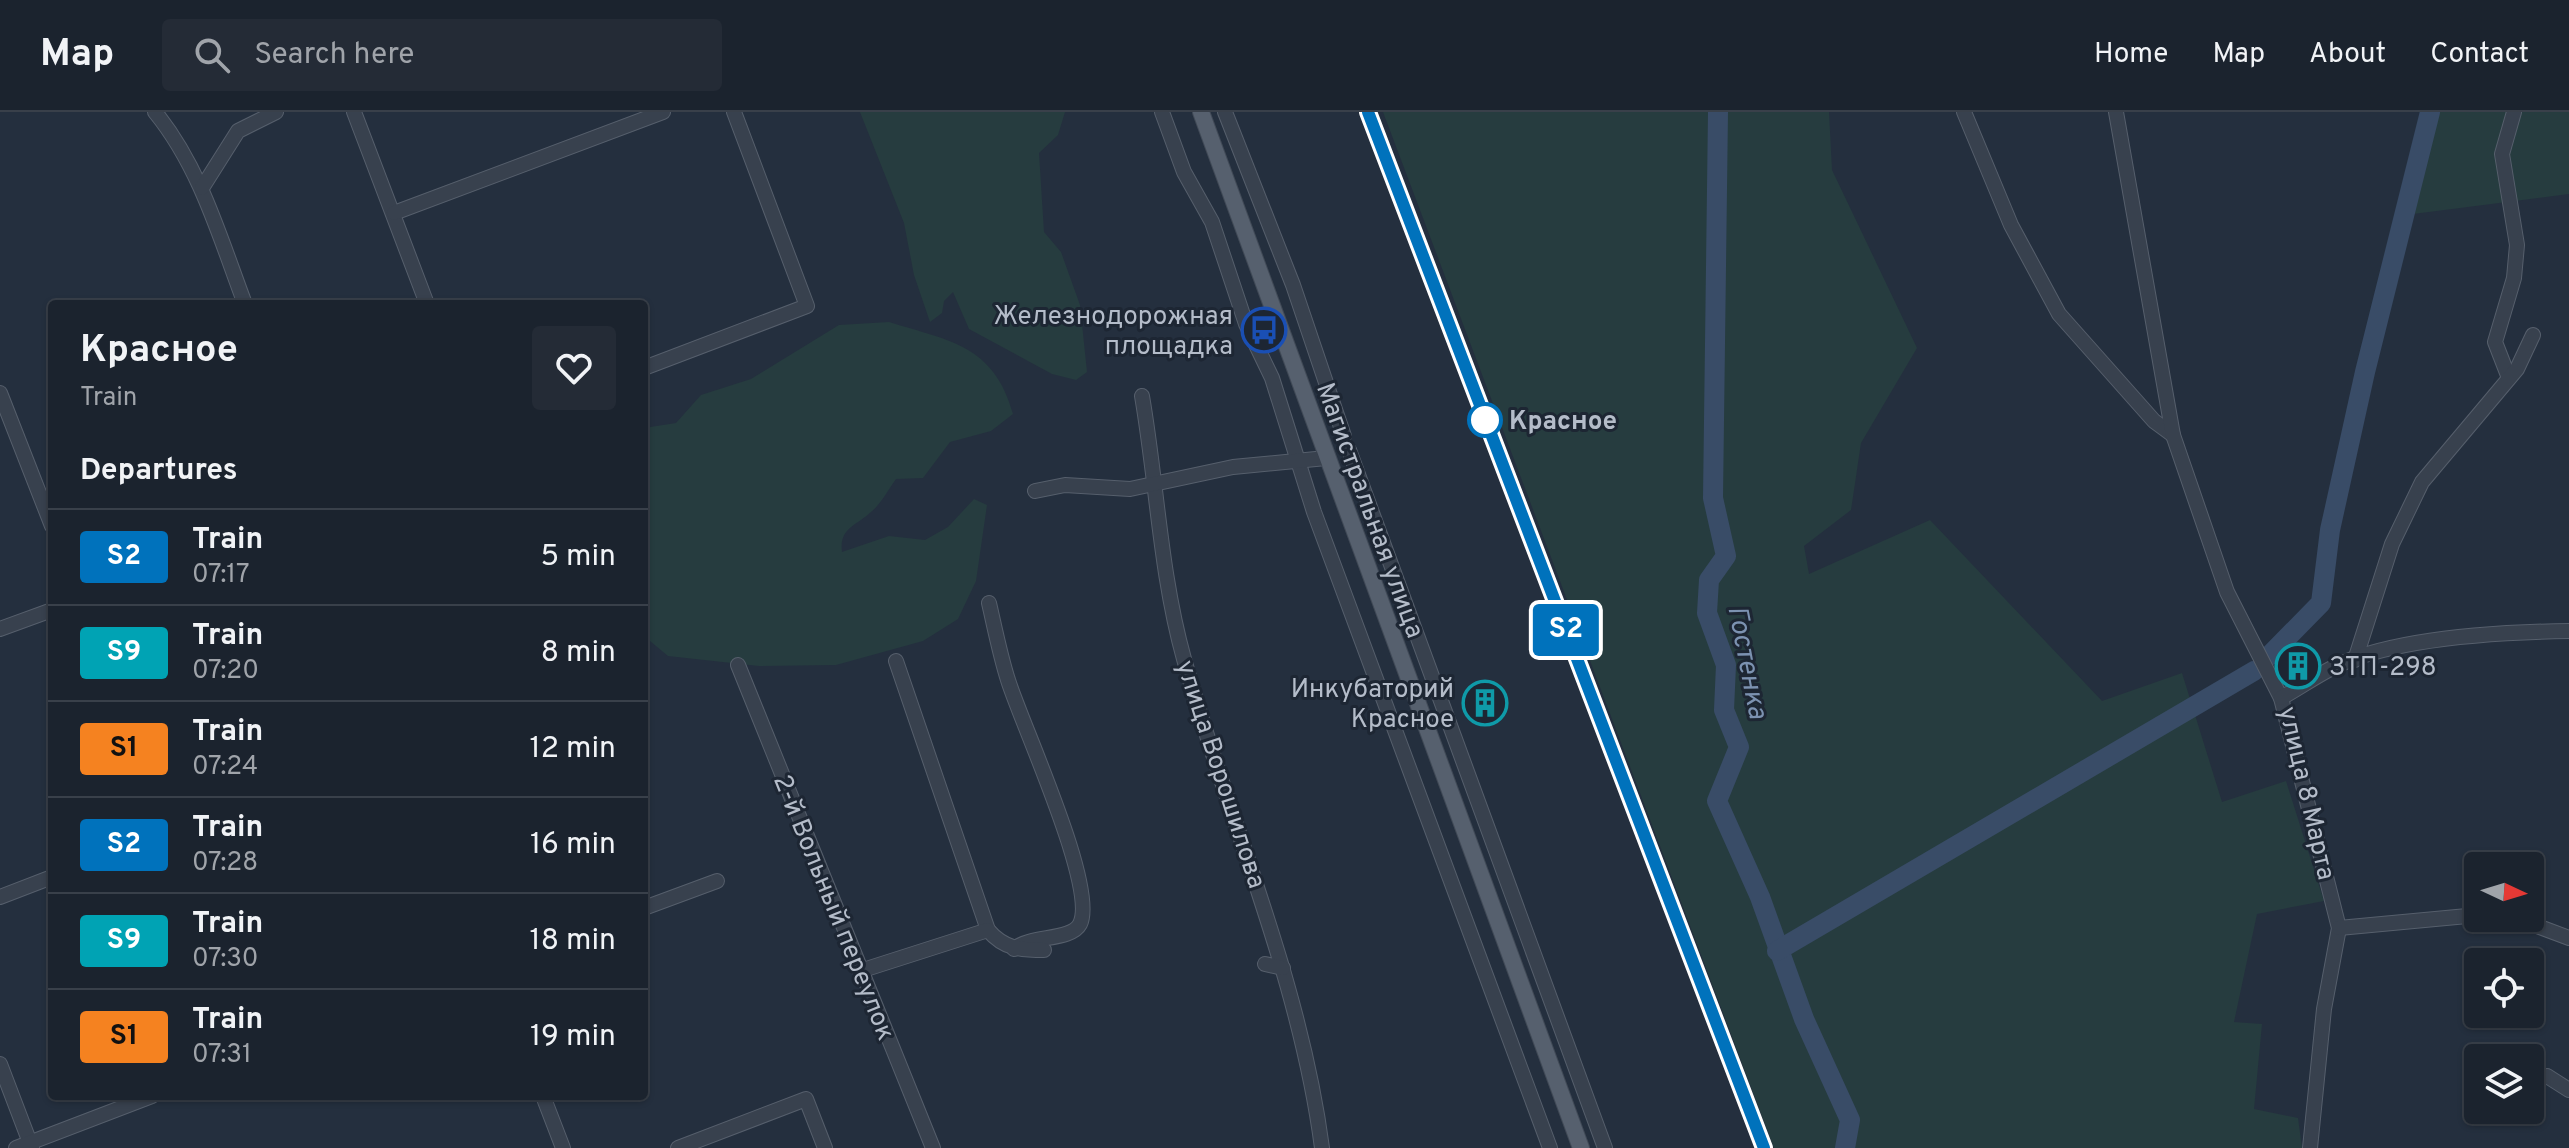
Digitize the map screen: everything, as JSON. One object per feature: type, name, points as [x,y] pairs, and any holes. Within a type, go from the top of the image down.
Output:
[{"type":"main road","name":"Магистральная улица","points":[[1201,112],[1581,1148]]},
{"type":"street","points":[[155,112],[177,141],[202,188],[244,300]]},
{"type":"street","points":[[202,188],[238,131],[276,112]]},
{"type":"street","points":[[354,112],[426,300]]},
{"type":"street","points":[[394,213],[663,112]]},
{"type":"street","points":[[648,366],[807,306],[734,112]]},
{"type":"street","points":[[1162,112],[1184,172],[1212,222],[1246,324],[1272,378],[1301,461],[1314,512],[1550,1148]]},
{"type":"street","points":[[1225,112],[1293,285],[1310,344],[1605,1148]]},
{"type":"street","points":[[1964,112],[2011,225],[2059,314],[2154,421],[2173,435]]},
{"type":"street","points":[[2116,112],[2173,435],[2227,592],[2281,698]]},
{"type":"street","points":[[2509,378],[2495,342],[2514,278],[2517,245],[2502,154],[2514,112]]},
{"type":"street","points":[[2355,660],[2392,544],[2422,482],[2509,378],[2533,335]]},
{"type":"street","points":[[0,393],[48,516]]},
{"type":"street","name":"улица Ворошилова","points":[[1142,396],[1160,532],[1184,657],[1283,968],[1316,1097],[1322,1148]]},
{"type":"street","points":[[1035,491],[1065,485],[1130,489],[1156,486],[1233,467],[1326,458]]},
{"type":"street","points":[[989,603],[1008,680],[1064,831],[1083,898],[1081,923],[1072,933],[1023,941],[1014,949]]},
{"type":"street","points":[[0,629],[48,611]]},
{"type":"street","points":[[2534,632],[2569,622]]},
{"type":"street","points":[[2534,632],[2569,631]]},
{"type":"street","name":"улица 8 Марта","points":[[2310,1148],[2324,1009],[2339,928],[2281,698],[2355,660],[2470,635],[2534,632]]},
{"type":"street","points":[[896,661],[988,930],[997,941],[1014,949],[1044,950]]},
{"type":"street","name":"2-й Вольный переулок","points":[[738,665],[933,1148]]},
{"type":"street","points":[[0,897],[48,879]]},
{"type":"street","points":[[648,907],[717,881]]},
{"type":"street","points":[[2339,928],[2464,916]]},
{"type":"street","points":[[2544,929],[2569,938]]},
{"type":"street","points":[[860,971],[988,930]]},
{"type":"street","points":[[1265,964],[1283,968]]},
{"type":"street","points":[[0,1064],[26,1146],[142,1100]]},
{"type":"street","points":[[2547,1076],[2569,1090]]},
{"type":"street","points":[[678,1148],[806,1099],[825,1148]]},
{"type":"street","points":[[545,1100],[563,1148]]},
{"type":"green space","points":[[860,112],[1065,112],[1058,135],[1039,153],[1044,232],[1061,252],[1080,305],[1087,372],[1076,380],[1052,374],[969,329],[953,292],[944,301],[942,313],[930,322],[914,275],[904,223]]},
{"type":"green space","points":[[1383,112],[1829,112],[1832,170],[1917,348],[1861,443],[1851,510],[1804,546],[1809,574],[1930,520],[2102,701],[2182,673],[2222,802],[2286,781],[2324,901],[2257,914],[2234,1022],[2262,1024],[2254,1109],[2298,1118],[2302,1148],[1774,1148]]},
{"type":"green space","points":[[2434,112],[2569,112],[2569,194],[2405,215]]},
{"type":"green space","points":[[889,322],[950,341],[982,360],[1005,391],[1013,414],[991,431],[950,442],[923,478],[896,479],[878,505],[850,528],[843,538],[842,552],[889,536],[925,540],[948,527],[974,499],[987,505],[976,581],[958,619],[923,641],[836,665],[759,666],[668,656],[648,639],[648,427],[676,423],[701,395],[751,379],[839,325]]},
{"type":"waterway","name":"Гостенка","points":[[1718,112],[1713,498],[1726,556],[1709,580],[1707,613],[1726,665],[1724,710],[1739,747],[1717,801],[1760,897],[1804,1019],[1850,1120],[1845,1148]]},
{"type":"waterway","points":[[2269,656],[2321,603],[2330,530],[2365,372],[2430,112]]},
{"type":"waterway","points":[[1777,951],[2254,671]]},
{"type":"railway","points":[[1373,112],[1770,1148]]},
{"type":"train","name":"S2","points":[[1368,112],[1764,1148]]},
{"type":"place","name":"Железнодорожная площадка","points":[[1264,330]]},
{"type":"place","name":"Красное","points":[[1485,420]]},
{"type":"place","name":"ЗТП-298","points":[[2298,666]]},
{"type":"place","name":"Инкубаторий Красное","points":[[1485,703]]}]
